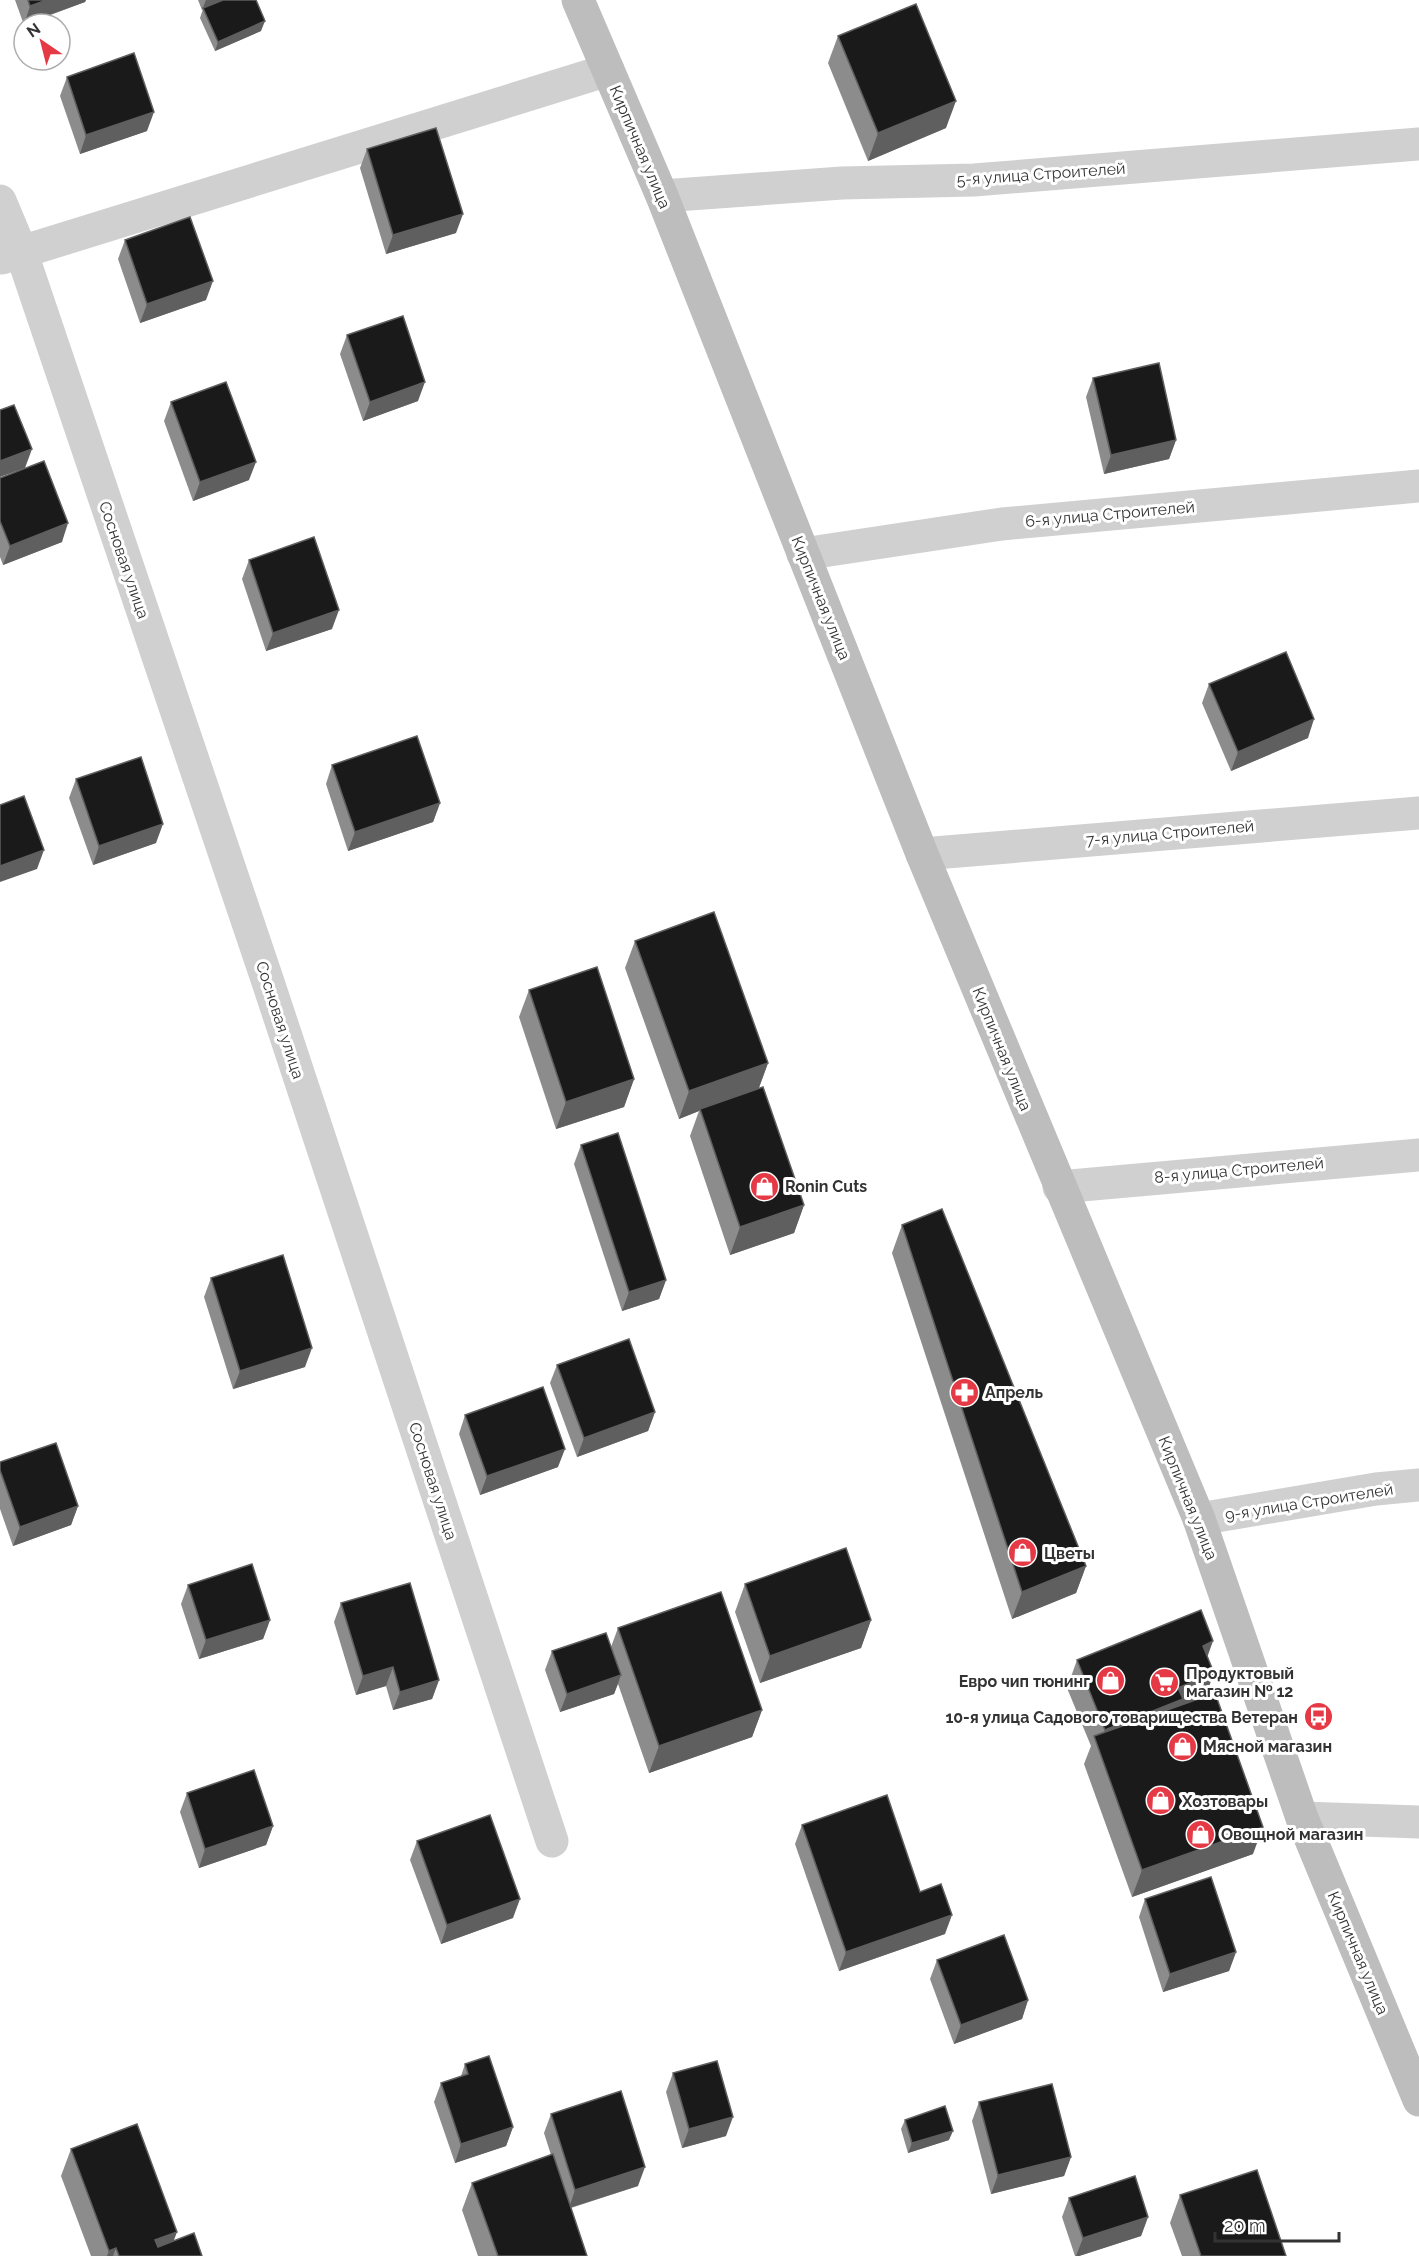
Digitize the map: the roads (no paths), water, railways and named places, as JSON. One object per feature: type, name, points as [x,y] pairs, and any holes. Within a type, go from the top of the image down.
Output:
[{"type":"main road","name":"Кирпичная улица","points":[[578,0],[662,196],[922,854],[1199,1519],[1302,1818],[1419,2100]]},
{"type":"street","points":[[11,255],[608,70]]},
{"type":"street","name":"5-я улица Строителей","points":[[662,196],[843,183],[974,180],[1419,144]]},
{"type":"street","name":"Сосновая улица","points":[[0,201],[11,255],[268,982],[552,1842]]},
{"type":"street","name":"6-я улица Строителей","points":[[803,554],[1002,524],[1419,486]]},
{"type":"street","name":"7-я улица Строителей","points":[[922,854],[1419,813]]},
{"type":"street","name":"8-я улица Строителей","points":[[1059,1187],[1419,1155]]},
{"type":"street","name":"9-я улица Строителей","points":[[1199,1519],[1376,1489],[1419,1485]]},
{"type":"street","points":[[1302,1818],[1419,1822]]},
{"type":"place","name":"Ronin Cuts","points":[[764,1186]]},
{"type":"place","name":"Апрель","points":[[964,1392]]},
{"type":"place","name":"Цветы","points":[[1023,1553]]},
{"type":"place","name":"Евро чип тюнинг","points":[[1111,1681]]},
{"type":"place","name":"Продуктовый магазин № 12","points":[[1165,1682]]},
{"type":"place","name":"10-я улица Садового товарищества Ветеран","points":[[1319,1717]]},
{"type":"place","name":"Мясной магазин","points":[[1182,1746]]},
{"type":"place","name":"Хозтовары","points":[[1161,1801]]},
{"type":"place","name":"Овощной магазин","points":[[1200,1834]]}]
